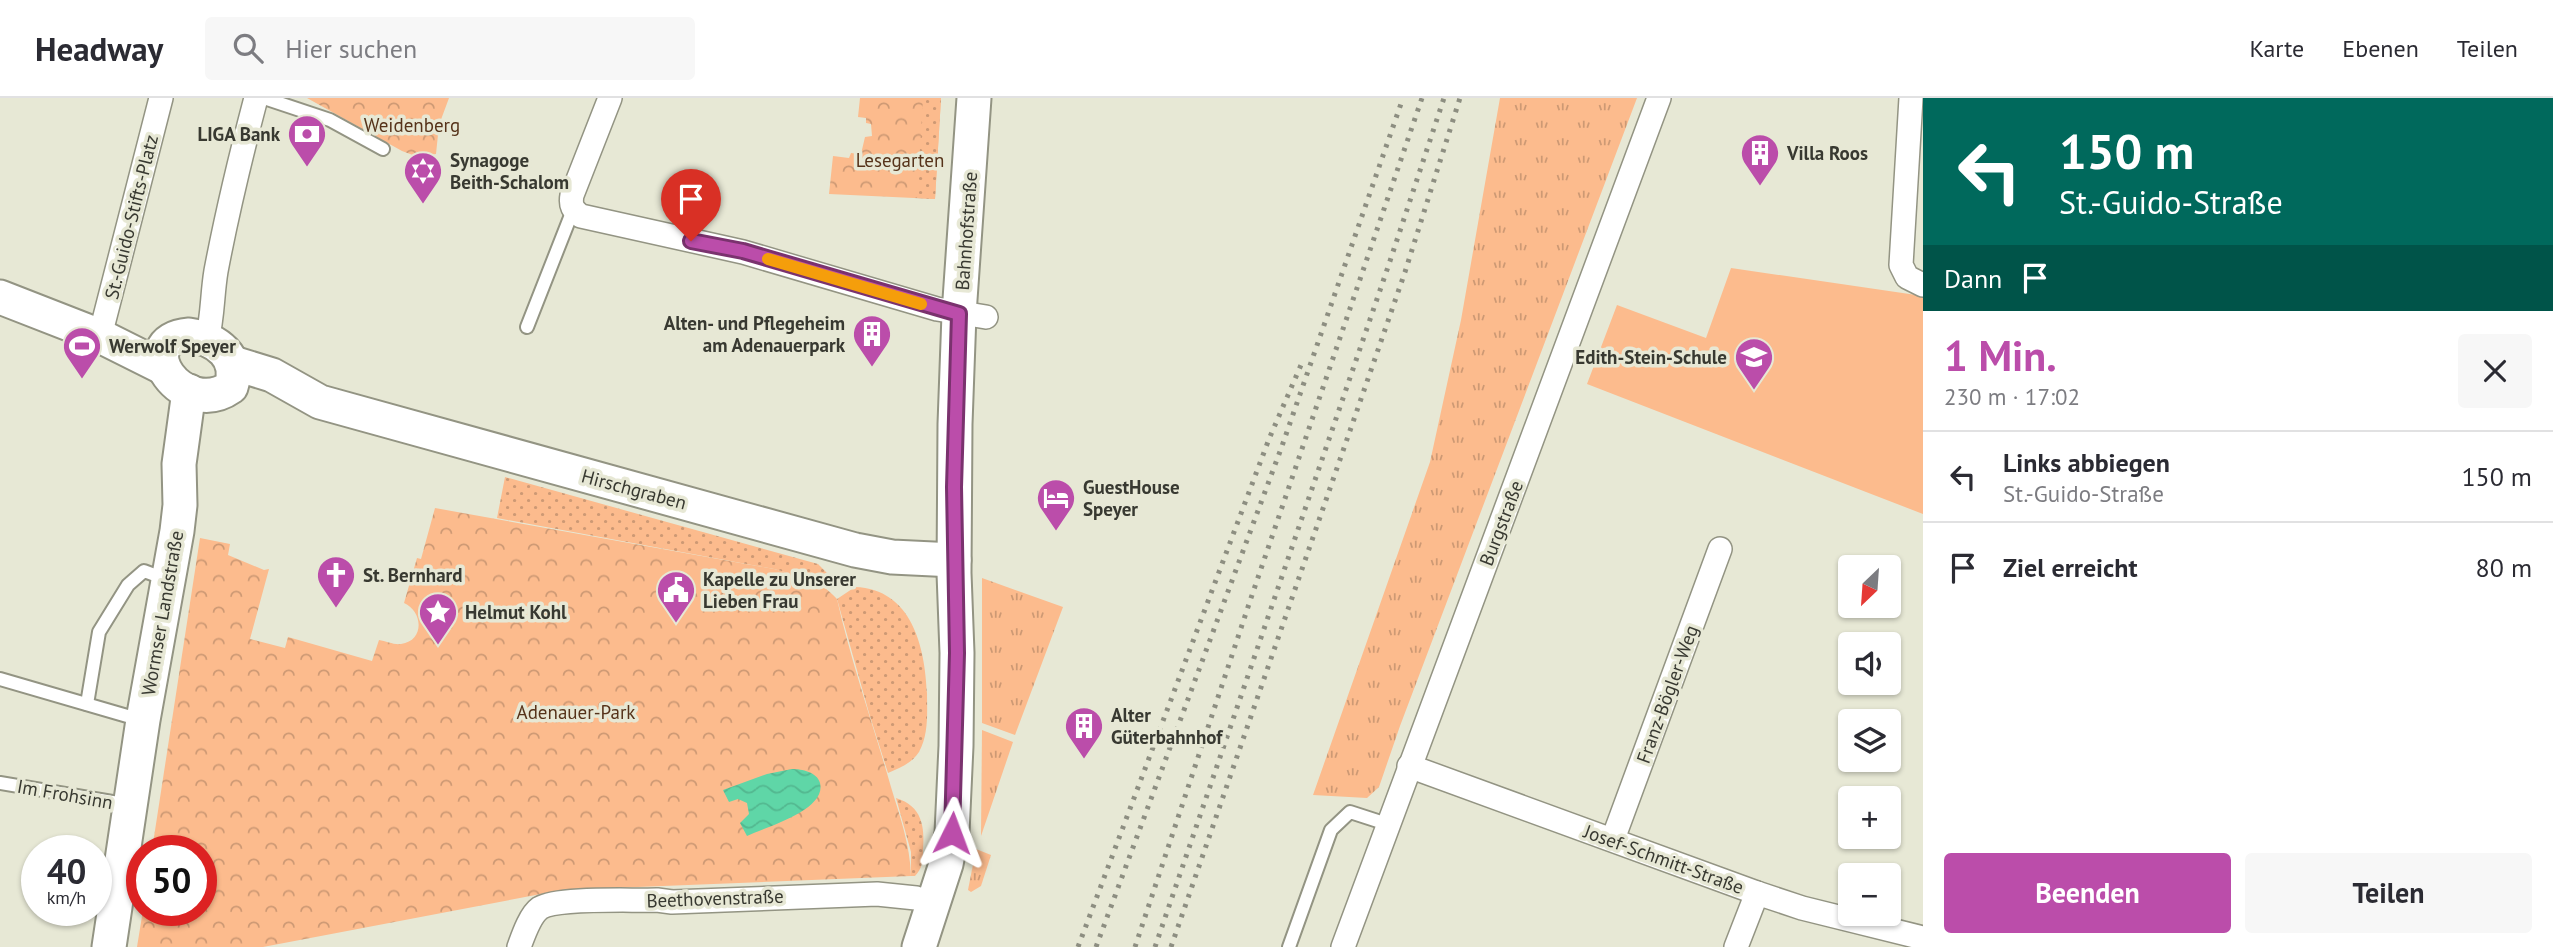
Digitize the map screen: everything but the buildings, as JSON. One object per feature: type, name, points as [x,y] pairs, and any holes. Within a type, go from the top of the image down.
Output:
[{"type":"street","name":"St.-Guido-Stifts-Platz","points":[[100,336],[161,98]]},
{"type":"street","points":[[0,297],[100,336],[136,335],[181,346],[222,349],[216,384],[171,380],[181,346],[213,318],[213,290],[230,204],[256,98]]},
{"type":"street","points":[[610,98],[570,203],[573,211],[581,216],[743,251],[973,316]]},
{"type":"street","name":"Bahnhofstraße","points":[[919,947],[946,864],[952,833],[957,680],[954,437],[973,316],[974,98]]},
{"type":"street","name":"Burgstraße","points":[[1343,947],[1659,98]]},
{"type":"street","points":[[1911,98],[1901,265],[1907,277],[1923,285]]},
{"type":"street","name":"Hirschgraben","points":[[216,384],[267,397],[318,401],[855,550],[892,557],[954,560]]},
{"type":"street","name":"Wormser Landstraße","points":[[109,947],[143,720],[180,505],[195,467],[216,384]]},
{"type":"street","name":"Franz-Bögler-Weg","points":[[1613,839],[1720,549]]},
{"type":"street","name":"Josef-Schmitt-Straße","points":[[1409,766],[1427,775],[1613,839],[1757,893],[1802,908],[1923,938]]},
{"type":"street","points":[[1737,947],[1757,893]]},
{"type":"street","name":"Beethovenstraße","points":[[519,947],[539,909],[559,903],[657,900],[672,902],[877,894],[916,898],[934,905]]},
{"type":"lane","points":[[264,98],[330,120],[383,149]]},
{"type":"lane","points":[[527,327],[573,211]]},
{"type":"lane","points":[[87,704],[99,632],[128,585],[144,571],[168,580]]},
{"type":"lane","name":"Wormser Landstraße","points":[[0,680],[143,720]]},
{"type":"lane","name":"Im Frohsinn","points":[[0,783],[130,805]]},
{"type":"lane","points":[[1289,947],[1331,830],[1350,812],[1387,824]]},
{"type":"green space","name":"Weidenberg","points":[[307,98],[449,98],[439,125],[436,154],[418,157],[402,151]]},
{"type":"green space","name":"Lesegarten","points":[[860,98],[941,98],[935,199],[829,194],[833,156],[849,158],[851,153],[861,154],[865,137],[872,136],[871,124],[866,123],[866,118],[858,117]]},
{"type":"green space","points":[[923,98],[941,98],[935,199],[917,198]]},
{"type":"green space","points":[[1500,98],[1637,98],[1379,787],[1367,798],[1313,795],[1430,462],[1461,320]]},
{"type":"green space","name":"Edith-Stein-Schule","points":[[1731,268],[1923,296],[1923,514],[1587,384],[1617,305],[1706,338]]},
{"type":"green space","points":[[505,477],[818,564],[827,573],[823,585],[774,569],[497,518]]},
{"type":"green space","name":"Adenauer-Park","points":[[435,508],[774,569],[823,586],[837,599],[855,670],[904,831],[911,876],[562,890],[263,947],[137,947],[140,926],[217,926],[217,835],[154,835],[200,538],[230,544],[228,555],[264,570],[269,569],[250,639],[285,648],[288,637],[372,661],[379,640],[401,644],[409,642],[418,632],[415,612],[404,603],[417,558],[421,559]]},
{"type":"green space","points":[[982,578],[1063,607],[1015,735],[982,723]]},
{"type":"green space","points":[[855,587],[874,590],[890,598],[902,609],[912,624],[923,657],[927,693],[924,738],[913,759],[888,773],[837,599]]},
{"type":"green space","points":[[982,730],[1013,742],[981,836]]},
{"type":"green space","points":[[896,798],[911,806],[922,825],[922,861],[915,876],[911,876],[911,852]]},
{"type":"green space","points":[[976,849],[991,855],[981,886],[971,892],[968,890]]},
{"type":"water","points":[[792,769],[816,776],[820,783],[820,793],[805,809],[747,836],[740,823],[749,814],[747,803],[738,799],[729,802],[723,790],[767,774]]},
{"type":"railway","points":[[1096,947],[1282,446],[1403,98]]},
{"type":"railway","points":[[1135,947],[1422,98]]},
{"type":"railway","points":[[1155,947],[1444,98]]},
{"type":"railway","points":[[1171,947],[1405,272],[1460,98]]},
{"type":"railway","points":[[1078,947],[1269,439],[1301,365]]},
{"type":"slow traffic","points":[[768,259],[921,304]]},
{"type":"place","name":"LIGA Bank","points":[[307,168]]},
{"type":"place","name":"Villa Roos","points":[[1760,187]]},
{"type":"place","name":"Synagoge Beith-Schalom","points":[[423,205]]},
{"type":"place","name":"Alten- und Pflegeheim am Adenauerpark","points":[[872,368]]},
{"type":"place","name":"Werwolf Speyer","points":[[82,380]]},
{"type":"place","name":"Edith-Stein-Schule","points":[[1754,391]]},
{"type":"place","name":"GuestHouse Speyer","points":[[1056,532]]},
{"type":"place","name":"St. Bernhard","points":[[336,609]]},
{"type":"place","name":"Kapelle zu Unserer Lieben Frau","points":[[676,624]]},
{"type":"place","name":"Helmut Kohl","points":[[438,646]]},
{"type":"place","name":"Alter Güterbahnhof","points":[[1084,760]]},
{"type":"route","points":[[691,241],[743,251],[959,314],[954,487],[956,746],[952,833]]}]
